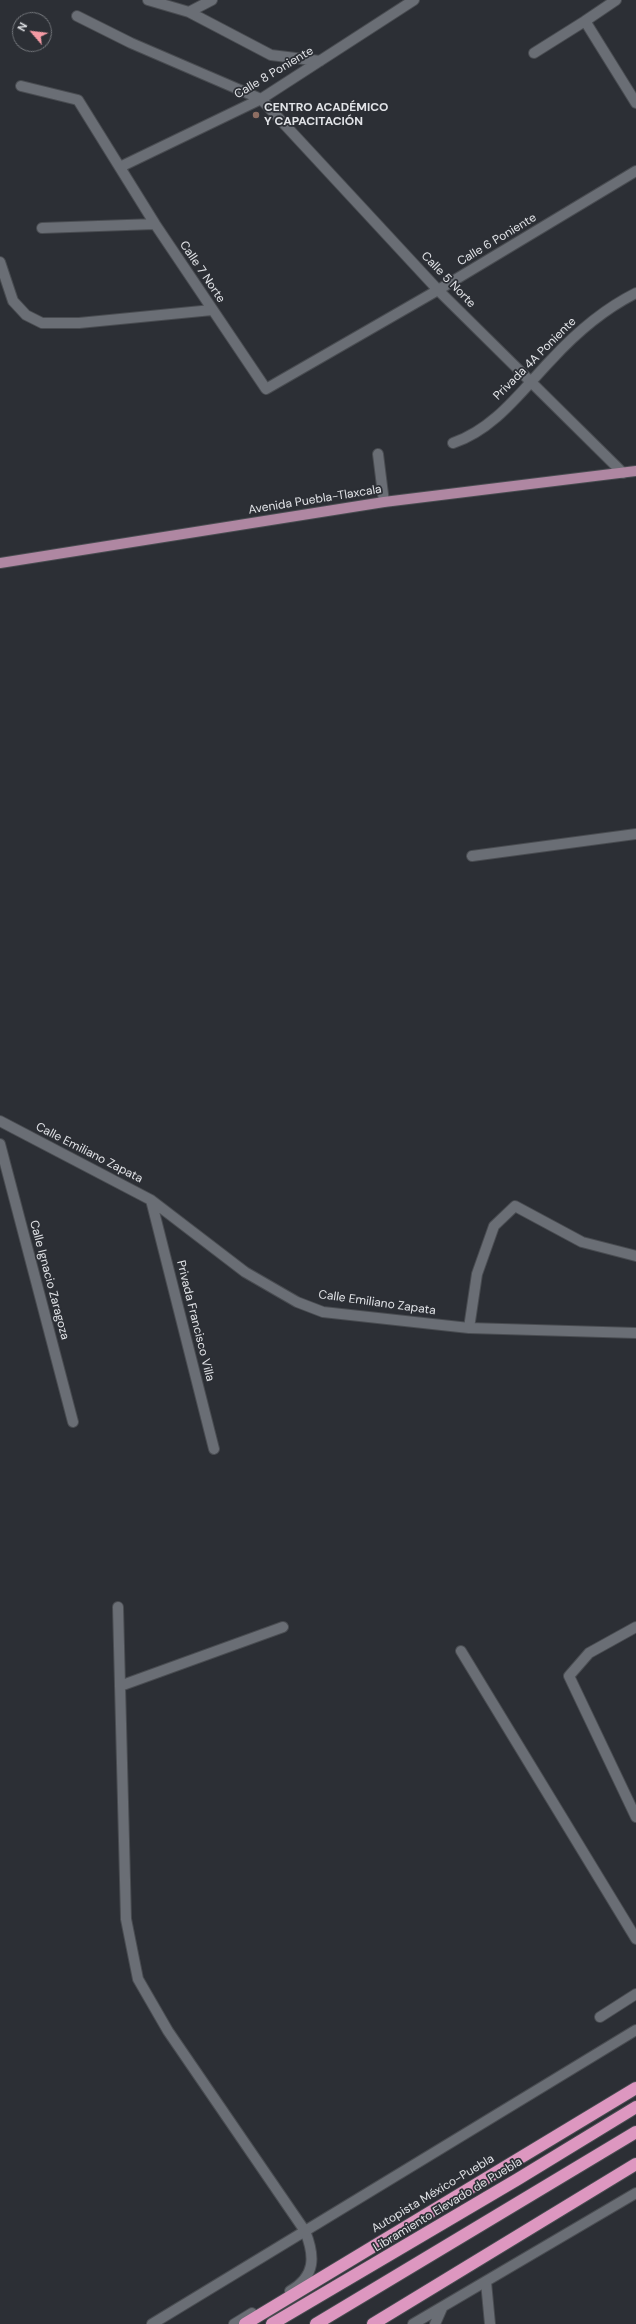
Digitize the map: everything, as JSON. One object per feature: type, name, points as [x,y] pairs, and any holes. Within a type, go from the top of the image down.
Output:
[{"type":"highway","name":"Autopista México-Puebla","points":[[245,2324],[636,2088]]},
{"type":"highway","name":"Libramiento Elevado de Puebla","points":[[272,2324],[518,2179],[636,2107]]},
{"type":"highway","points":[[316,2324],[636,2132]]},
{"type":"highway","points":[[373,2324],[636,2164]]},
{"type":"main road","name":"Avenida Puebla-Tlaxcala","points":[[0,563],[384,502],[636,471]]},
{"type":"street","points":[[148,0],[189,12],[271,55],[320,60]]},
{"type":"street","points":[[189,12],[201,8],[212,0]]},
{"type":"street","name":"Calle 8 Poniente","points":[[120,167],[261,99],[414,0]]},
{"type":"street","points":[[534,52],[616,0]]},
{"type":"street","points":[[77,16],[131,43],[261,99]]},
{"type":"street","points":[[585,21],[636,103]]},
{"type":"street","name":"Calle 7 Norte","points":[[21,86],[78,100],[155,224],[266,389]]},
{"type":"street","name":"Calle 5 Norte","points":[[261,99],[438,290],[624,473]]},
{"type":"street","name":"Calle 6 Poniente","points":[[266,389],[438,290],[636,171]]},
{"type":"street","points":[[42,228],[155,224]]},
{"type":"street","points":[[0,262],[13,301],[26,315],[42,323],[78,323],[212,310]]},
{"type":"street","name":"Privada 4A Poniente","points":[[453,443],[483,430],[578,333],[602,314],[636,293]]},
{"type":"street","points":[[378,454],[384,502]]},
{"type":"street","points":[[472,856],[636,834]]},
{"type":"street","name":"Calle Emiliano Zapata","points":[[0,1122],[151,1200],[245,1272],[297,1302],[323,1312],[469,1328],[636,1333]]},
{"type":"street","name":"Calle Ignacio Zaragoza","points":[[0,1144],[73,1422]]},
{"type":"street","name":"Privada Francisco Villa","points":[[151,1200],[214,1449]]},
{"type":"street","points":[[469,1328],[477,1274],[494,1226],[515,1206],[582,1242],[636,1256]]},
{"type":"street","points":[[118,1607],[126,1919],[138,1979],[168,2031],[305,2231],[312,2250],[311,2268],[300,2285],[234,2324]]},
{"type":"street","points":[[636,1627],[589,1653],[569,1676],[636,1817]]},
{"type":"street","points":[[120,1686],[283,1628]]},
{"type":"street","points":[[461,1651],[636,1939]]},
{"type":"street","points":[[600,2017],[636,1994]]},
{"type":"street","points":[[152,2324],[636,2030]]},
{"type":"street","points":[[413,2324],[636,2193]]},
{"type":"street","points":[[486,2282],[490,2324]]},
{"type":"street","points":[[435,2324],[442,2308]]},
{"type":"place","name":"CENTRO ACADÉMICO Y CAPACITACIÓN","points":[[256,115]]}]
